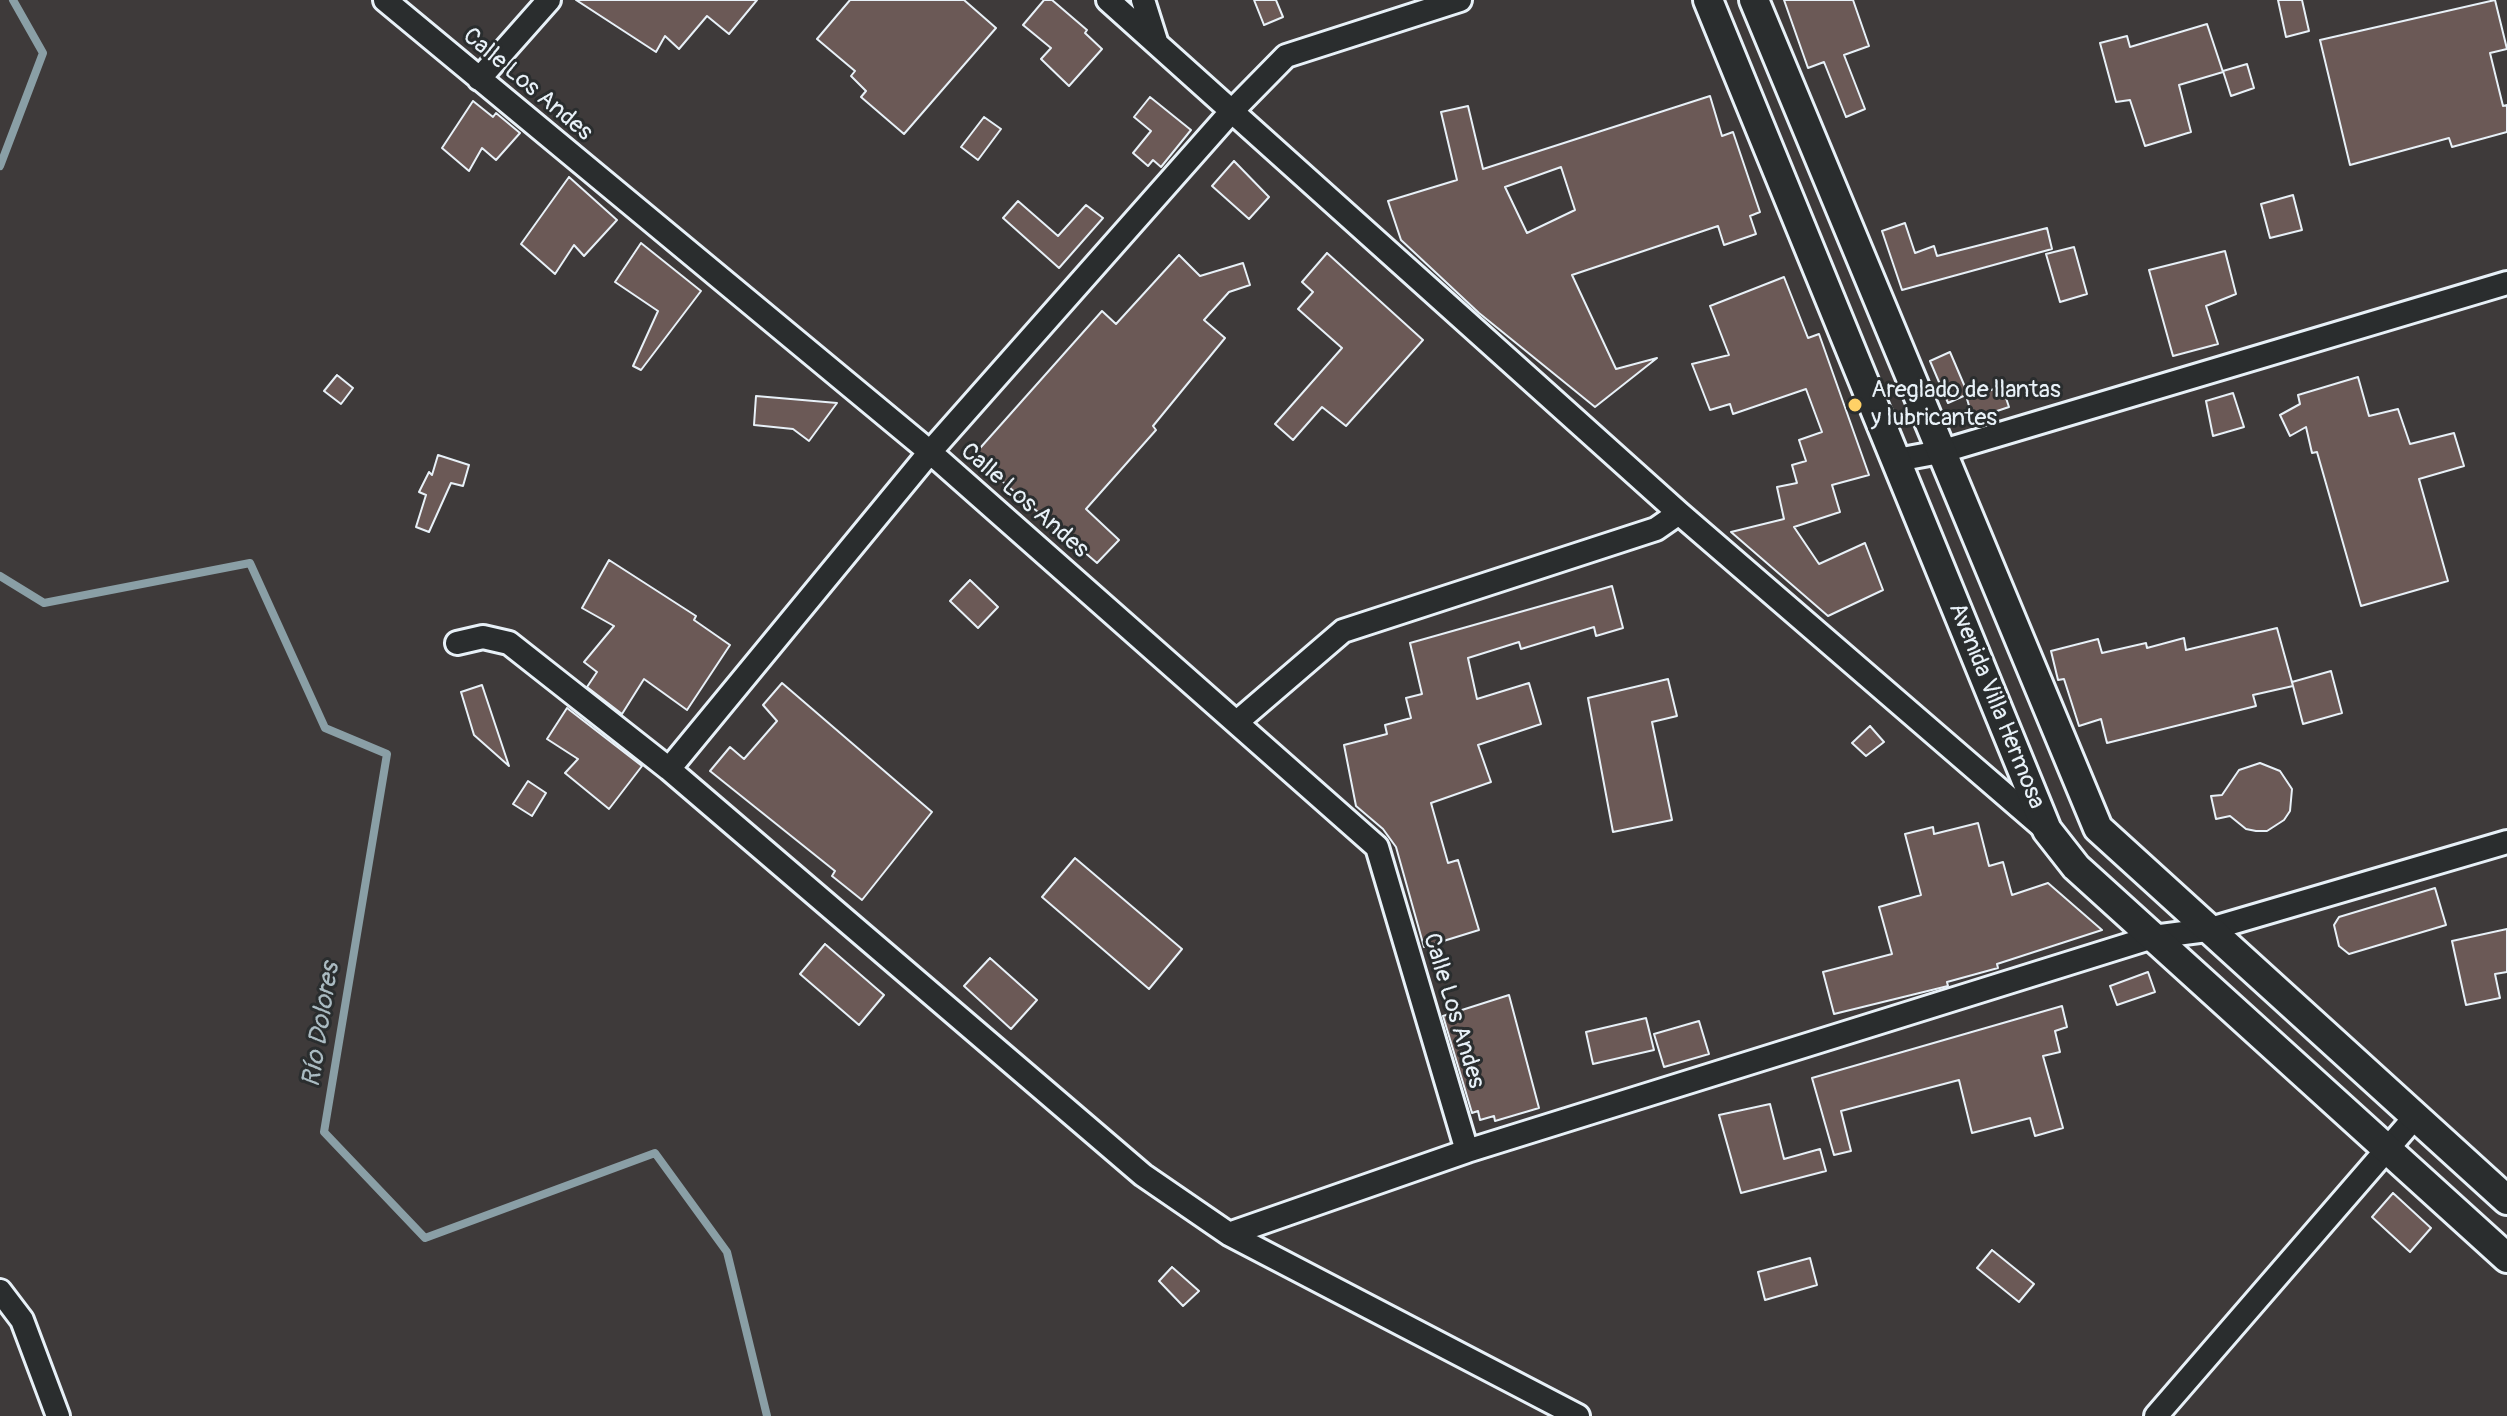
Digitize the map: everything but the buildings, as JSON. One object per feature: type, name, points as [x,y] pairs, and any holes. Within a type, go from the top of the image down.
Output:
[{"type":"street","name":"Calle Los Andes","points":[[385,0],[930,452],[1377,847],[1467,1151]]},
{"type":"street","points":[[479,79],[549,0]]},
{"type":"street","points":[[1108,0],[1230,113],[1679,513],[2047,830]]},
{"type":"street","points":[[1143,0],[1156,42]]},
{"type":"street","points":[[669,769],[930,452],[1230,113],[1286,56],[1460,0]]},
{"type":"street","name":"Avenida Villa Hermosa","points":[[1708,0],[2047,830],[2076,867],[2507,1258]]},
{"type":"street","name":"Avenida Villa Hermosa","points":[[1754,0],[2098,828],[2507,1200]]},
{"type":"street","points":[[1897,460],[1940,452],[2507,283]]},
{"type":"street","points":[[1237,722],[1343,631],[1656,529],[1679,513]]},
{"type":"street","points":[[457,643],[483,637],[509,643],[669,769],[1143,1175],[1229,1234],[1578,1416]]},
{"type":"street","points":[[1229,1234],[1467,1151],[2153,937],[2207,930],[2507,842]]},
{"type":"street","points":[[2156,1416],[2415,1117]]},
{"type":"street","points":[[0,1291],[22,1320],[58,1416]]},
{"type":"waterway","name":"Río Dolores","points":[[0,166],[43,53],[13,0]]},
{"type":"waterway","name":"Río Dolores","points":[[0,576],[44,603],[250,563],[325,728],[387,754],[324,1132],[425,1238],[655,1153],[727,1252],[767,1416]]},
{"type":"place","name":"Areglado de llantas y lubricantes","points":[[1855,405]]}]
